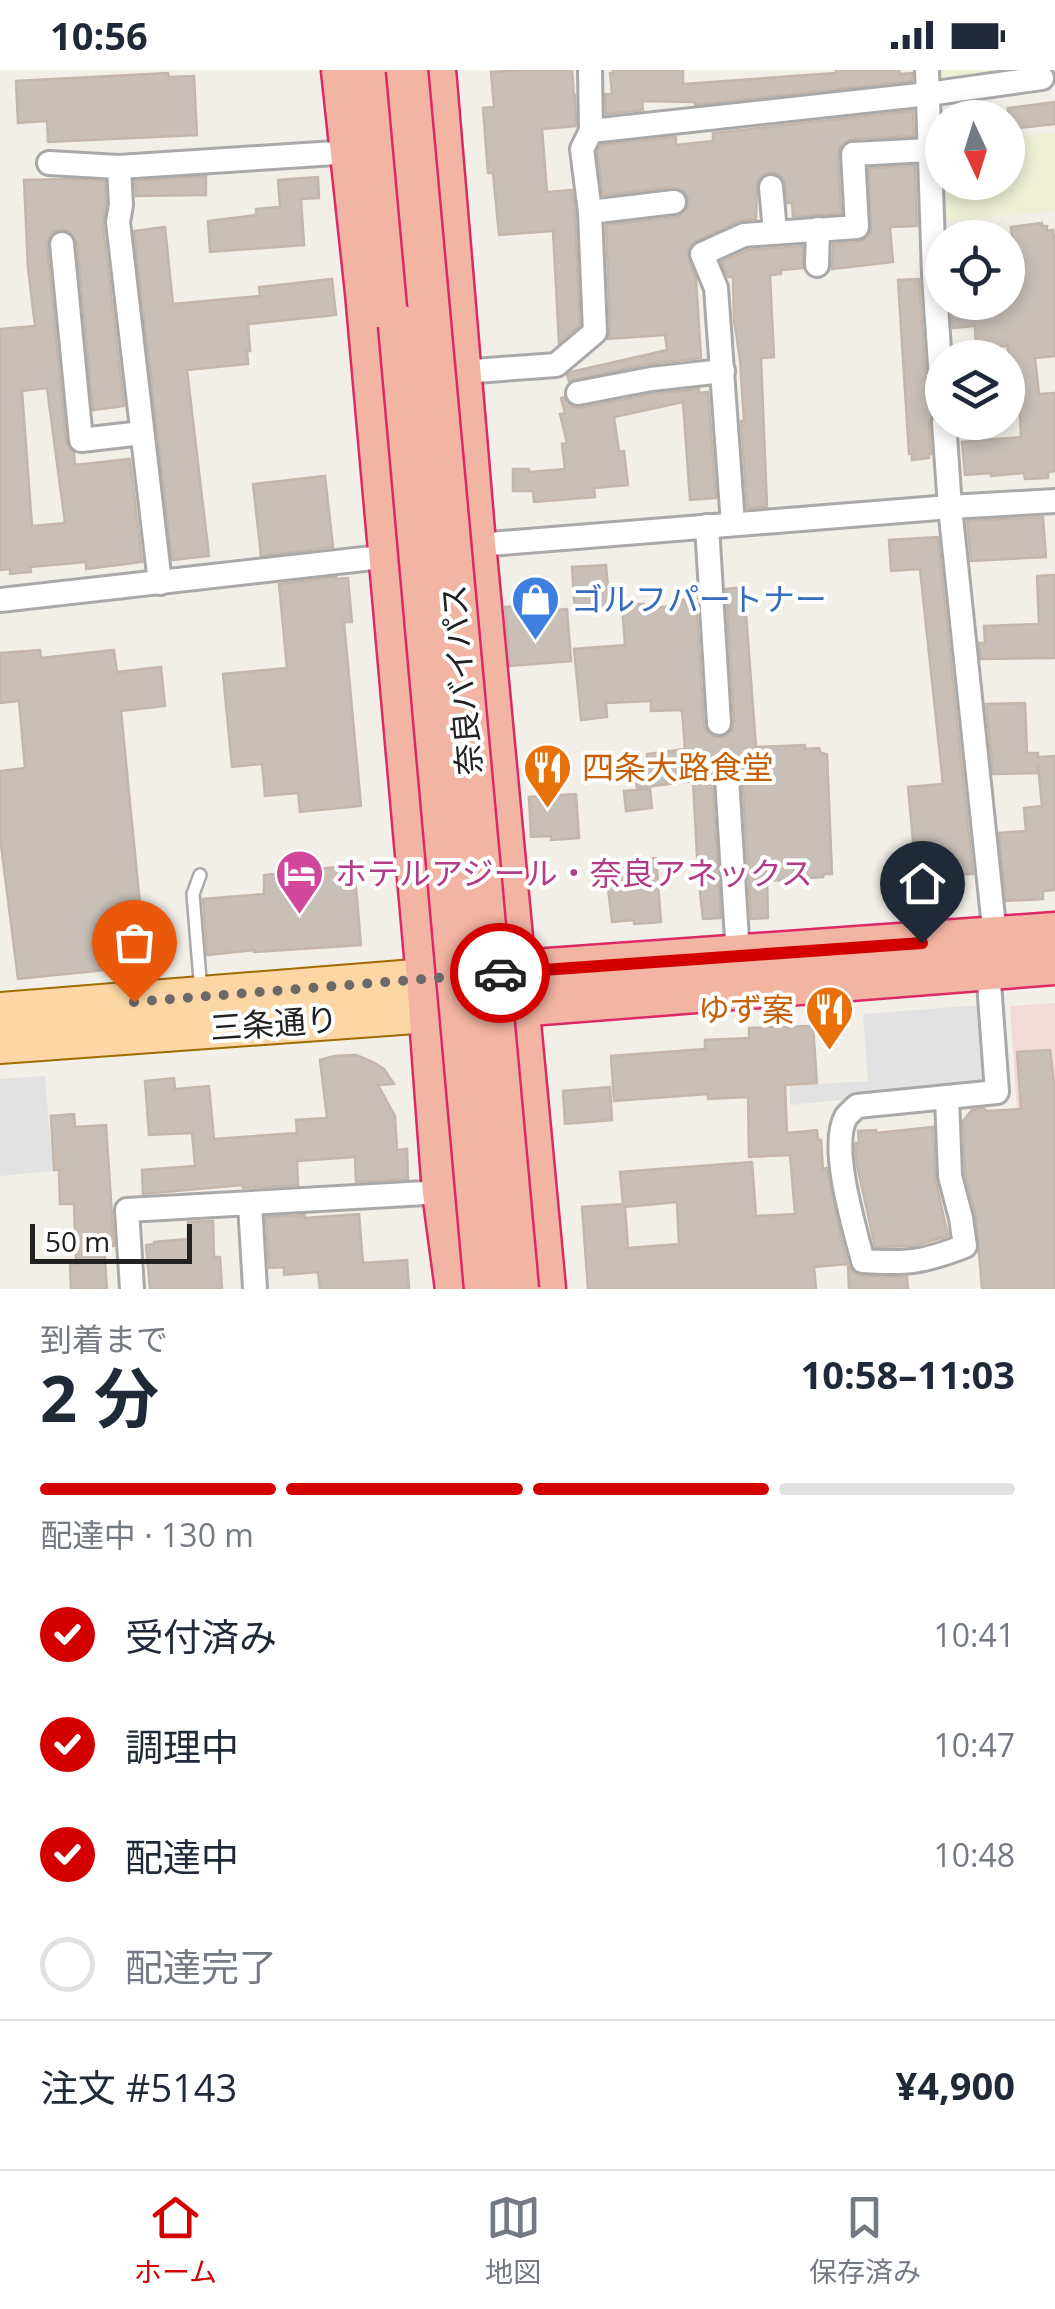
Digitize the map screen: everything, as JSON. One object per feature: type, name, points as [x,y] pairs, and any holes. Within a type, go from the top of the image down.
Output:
[{"type":"highway","points":[[342,70],[390,556],[439,989],[443,1192],[456,1289]]},
{"type":"highway","name":"奈良バイパス","points":[[380,70],[398,325],[485,1289]]},
{"type":"highway","name":"奈良バイパス","points":[[407,70],[518,1289]]},
{"type":"highway","points":[[436,70],[545,1289]]},
{"type":"highway","points":[[439,989],[470,947],[468,842],[483,822],[500,809]]},
{"type":"highway","points":[[439,989],[517,989],[994,959],[1055,933]]},
{"type":"highway","points":[[517,989],[738,956],[994,959],[1055,964]]},
{"type":"main road","name":"三条通り","points":[[0,1012],[202,996],[439,989]]},
{"type":"main road","name":"三条通り","points":[[0,1044],[439,989]]},
{"type":"street","points":[[461,372],[556,365],[595,332],[590,212],[582,149],[592,131],[590,70]]},
{"type":"street","points":[[592,131],[928,82],[1042,78]]},
{"type":"street","points":[[734,524],[716,288],[702,254],[744,234],[857,227],[852,154],[925,150]]},
{"type":"street","points":[[50,164],[120,166],[351,152]]},
{"type":"street","points":[[120,166],[118,222],[160,583]]},
{"type":"street","points":[[771,187],[774,232]]},
{"type":"street","points":[[932,200],[938,340]]},
{"type":"street","points":[[590,212],[674,202]]},
{"type":"street","points":[[817,266],[818,230]]},
{"type":"street","points":[[62,244],[80,440],[142,434]]},
{"type":"street","points":[[578,394],[651,379],[723,371]]},
{"type":"street","points":[[945,440],[994,959],[997,1092],[857,1106],[844,1119],[842,1181],[863,1261],[903,1264],[929,1260],[965,1246],[950,1176],[947,1097]]},
{"type":"street","points":[[0,600],[476,544],[1055,501]]},
{"type":"street","points":[[707,526],[719,723]]},
{"type":"street","points":[[727,778],[738,956]]},
{"type":"street","points":[[132,1289],[127,1210],[443,1192]]},
{"type":"street","points":[[250,1204],[255,1289]]},
{"type":"lane","points":[[200,875],[194,894],[202,996]]},
{"type":"shaded area","points":[[1055,1003],[1055,1289],[1029,1289],[1010,1006]]},
{"type":"shaded area","points":[[982,1005],[986,1075],[975,1086],[790,1105],[790,1086],[868,1081],[863,1014]]},
{"type":"shaded area","points":[[45,1076],[53,1171],[0,1176],[0,1079]]},
{"type":"green space","points":[[939,70],[1013,70],[1013,77],[940,88]]},
{"type":"green space","points":[[1055,133],[1055,211],[943,220],[942,200],[1025,200],[1025,136]]},
{"type":"building","points":[[572,70],[576,126],[542,129],[547,192],[572,190],[575,213],[580,325],[559,343],[553,231],[499,235],[493,173],[488,173],[483,108],[494,107],[491,72]]},
{"type":"building","points":[[613,70],[683,70],[683,84],[836,70],[899,70],[900,74],[912,73],[912,81],[695,105],[642,101],[643,110],[606,114],[605,94],[612,94]]},
{"type":"building","points":[[168,73],[169,77],[194,76],[197,135],[48,142],[47,121],[18,123],[16,81]]},
{"type":"building","points":[[1055,102],[1055,124],[1025,127],[1025,106]]},
{"type":"building","points":[[913,111],[914,136],[852,139],[840,146],[841,213],[793,217],[784,179],[769,172],[757,182],[756,219],[738,221],[691,244],[687,253],[696,279],[701,358],[648,364],[569,381],[567,375],[571,372],[667,350],[665,335],[608,339],[606,225],[677,217],[687,209],[689,201],[685,192],[673,187],[603,195],[597,152],[601,145],[676,137],[676,145],[713,141],[713,133]]},
{"type":"building","points":[[915,166],[917,226],[890,227],[893,262],[832,269],[833,244],[859,242],[871,233],[869,168]]},
{"type":"building","points":[[206,176],[206,195],[136,196],[135,181]]},
{"type":"building","points":[[318,177],[319,198],[301,199],[304,245],[210,252],[208,221],[256,215],[256,209],[280,207],[278,180]]},
{"type":"building","points":[[24,180],[105,181],[103,224],[124,406],[93,410],[77,243],[69,231],[54,231],[47,245],[66,441],[74,453],[75,465],[130,459],[142,562],[86,569],[86,562],[30,567],[31,572],[10,574],[10,569],[0,570],[0,329],[35,326]],"holes":[[[47,388],[65,523],[32,526],[22,391]]]},
{"type":"building","points":[[1025,225],[1047,226],[1047,231],[1053,230],[1055,245],[1055,356],[1035,358],[1039,394],[1055,393],[1055,471],[1048,472],[1048,478],[1025,479],[1024,473],[965,475],[962,442],[1025,440],[1025,340],[976,340],[975,326],[953,328],[952,320],[1025,320]]},
{"type":"building","points":[[165,227],[173,304],[260,296],[259,287],[332,279],[336,315],[248,324],[248,364],[187,370],[209,556],[172,560],[134,231]]},
{"type":"building","points":[[803,246],[803,268],[770,275],[774,357],[761,358],[767,507],[747,508],[733,277],[728,277],[721,262],[748,250]]},
{"type":"building","points":[[919,279],[929,458],[912,460],[909,454],[898,280]]},
{"type":"building","points":[[699,389],[699,393],[708,392],[716,498],[690,500],[683,402],[614,417],[628,485],[594,488],[595,497],[534,502],[533,491],[513,491],[513,469],[565,469],[562,444],[567,443],[560,414],[565,413],[561,398],[580,408]]},
{"type":"building","points":[[325,476],[333,547],[261,556],[253,484]]},
{"type":"building","points":[[1043,517],[1046,557],[971,561],[967,521]]},
{"type":"building","points":[[938,537],[973,874],[950,875],[952,900],[919,904],[908,787],[943,784],[920,569],[891,571],[889,540]]},
{"type":"building","points":[[606,565],[610,610],[575,612],[572,567]]},
{"type":"building","points":[[1055,575],[1055,658],[981,659],[979,643],[985,643],[984,626],[1039,624],[1037,576]]},
{"type":"building","points":[[348,578],[352,622],[344,622],[361,806],[300,812],[298,793],[265,796],[262,764],[232,767],[223,674],[287,668],[279,584]]},
{"type":"building","points":[[744,587],[756,747],[805,745],[805,749],[819,748],[827,754],[832,874],[767,881],[768,918],[751,919],[742,776],[734,764],[720,764],[712,778],[721,918],[703,919],[693,781],[637,788],[634,765],[648,763],[647,754],[685,749],[682,710],[651,711],[651,701],[606,703],[607,717],[581,720],[574,649],[625,645],[622,605],[677,606],[676,600],[696,599],[704,725],[713,737],[726,736],[734,722],[726,589]]},
{"type":"building","points":[[527,606],[528,612],[567,609],[571,661],[510,666],[505,607]]},
{"type":"building","points":[[40,650],[41,658],[114,650],[117,672],[161,667],[165,706],[121,711],[146,966],[18,979],[0,837],[0,771],[25,768],[19,701],[0,703],[0,653]]},
{"type":"building","points":[[1025,703],[1027,753],[1055,756],[1055,890],[1043,891],[1043,899],[1006,901],[999,833],[1026,831],[1024,808],[1042,806],[1039,773],[993,774],[986,704]]},
{"type":"building","points":[[650,789],[652,808],[626,811],[624,791]]},
{"type":"building","points":[[576,794],[579,838],[531,837],[529,797]]},
{"type":"building","points":[[656,858],[661,922],[612,922],[605,863]]},
{"type":"building","points":[[354,865],[361,945],[207,955],[203,899],[264,894],[264,875]]},
{"type":"building","points":[[813,1026],[817,1083],[785,1085],[787,1133],[817,1130],[848,1264],[814,1267],[816,1289],[588,1289],[582,1207],[623,1204],[620,1172],[752,1162],[756,1216],[795,1214],[790,1155],[749,1157],[748,1097],[708,1099],[708,1094],[614,1101],[611,1056],[705,1049],[705,1040],[749,1038],[749,1028]],"holes":[[[677,1202],[679,1244],[628,1248],[625,1207]]]},
{"type":"building","points":[[1050,1050],[1055,1092],[1055,1289],[982,1289],[976,1216],[965,1174],[963,1121],[972,1110],[1021,1109],[1017,1052]]},
{"type":"building","points":[[356,1055],[384,1069],[394,1084],[378,1085],[395,1116],[397,1150],[407,1149],[408,1179],[356,1182],[355,1157],[297,1161],[298,1185],[243,1185],[143,1194],[142,1170],[195,1166],[192,1133],[149,1135],[145,1081],[174,1078],[175,1089],[209,1086],[214,1139],[297,1133],[296,1120],[327,1118],[320,1060]]},
{"type":"building","points":[[610,1087],[612,1120],[565,1124],[563,1091]]},
{"type":"building","points":[[74,1114],[75,1127],[106,1125],[114,1246],[104,1247],[107,1289],[71,1289],[70,1264],[76,1264],[74,1204],[60,1204],[51,1116]]},
{"type":"building","points":[[933,1127],[935,1177],[948,1236],[913,1246],[875,1247],[857,1165],[858,1131]]},
{"type":"building","points":[[359,1214],[363,1263],[407,1260],[409,1289],[320,1289],[318,1272],[284,1275],[284,1267],[269,1268],[266,1217]]},
{"type":"building","points":[[213,1221],[214,1257],[220,1257],[222,1289],[150,1289],[146,1245],[188,1239],[188,1222]]},
{"type":"building","points":[[848,1265],[862,1276],[907,1277],[908,1289],[849,1289]]},
{"type":"way so far","points":[[134,1002],[500,973]]},
{"type":"place","name":"ゴルフパートナー","points":[[536,642]]},
{"type":"place","name":"四条大路食堂","points":[[547,810]]},
{"type":"place","name":"ホテルアジール・奈良アネックス","points":[[300,916]]},
{"type":"place","name":"ゆず案","points":[[829,1052]]},
{"type":"route","points":[[500,973],[922,943]]}]
